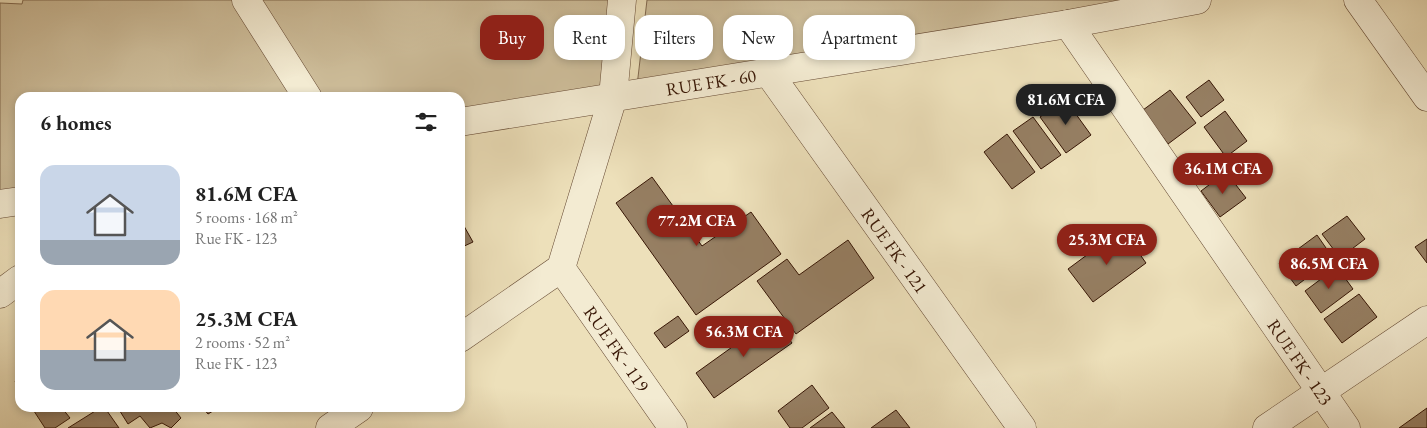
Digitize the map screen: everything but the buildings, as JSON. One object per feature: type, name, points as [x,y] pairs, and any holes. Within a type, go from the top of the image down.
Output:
[{"type":"street","points":[[246,0],[304,92]]},
{"type":"street","points":[[465,335],[562,268],[613,97],[622,0]]},
{"type":"street","name":"RUE FK - 60","points":[[465,121],[1068,24],[1196,0]]},
{"type":"street","points":[[1358,0],[1427,97]]},
{"type":"street","name":"RUE FK - 123","points":[[1068,24],[1346,428]]},
{"type":"street","name":"RUE FK - 121","points":[[768,72],[1022,428]]},
{"type":"street","points":[[0,204],[15,202]]},
{"type":"street","name":"RUE FK - 119","points":[[562,268],[673,428]]},
{"type":"street","points":[[0,294],[15,283]]},
{"type":"street","points":[[1267,428],[1427,320]]},
{"type":"street","points":[[330,428],[354,412]]},
{"type":"shaded area","points":[[23,0],[613,0],[615,15],[554,15],[554,60],[613,60],[598,96],[465,119],[465,92],[15,92],[15,199],[0,201],[0,3],[22,4]]},
{"type":"shaded area","points":[[647,0],[1126,0],[915,37],[915,15],[803,15],[803,57],[793,59],[793,15],[723,15],[723,60],[785,60],[637,86],[640,60],[713,60],[713,15],[645,15]]}]
